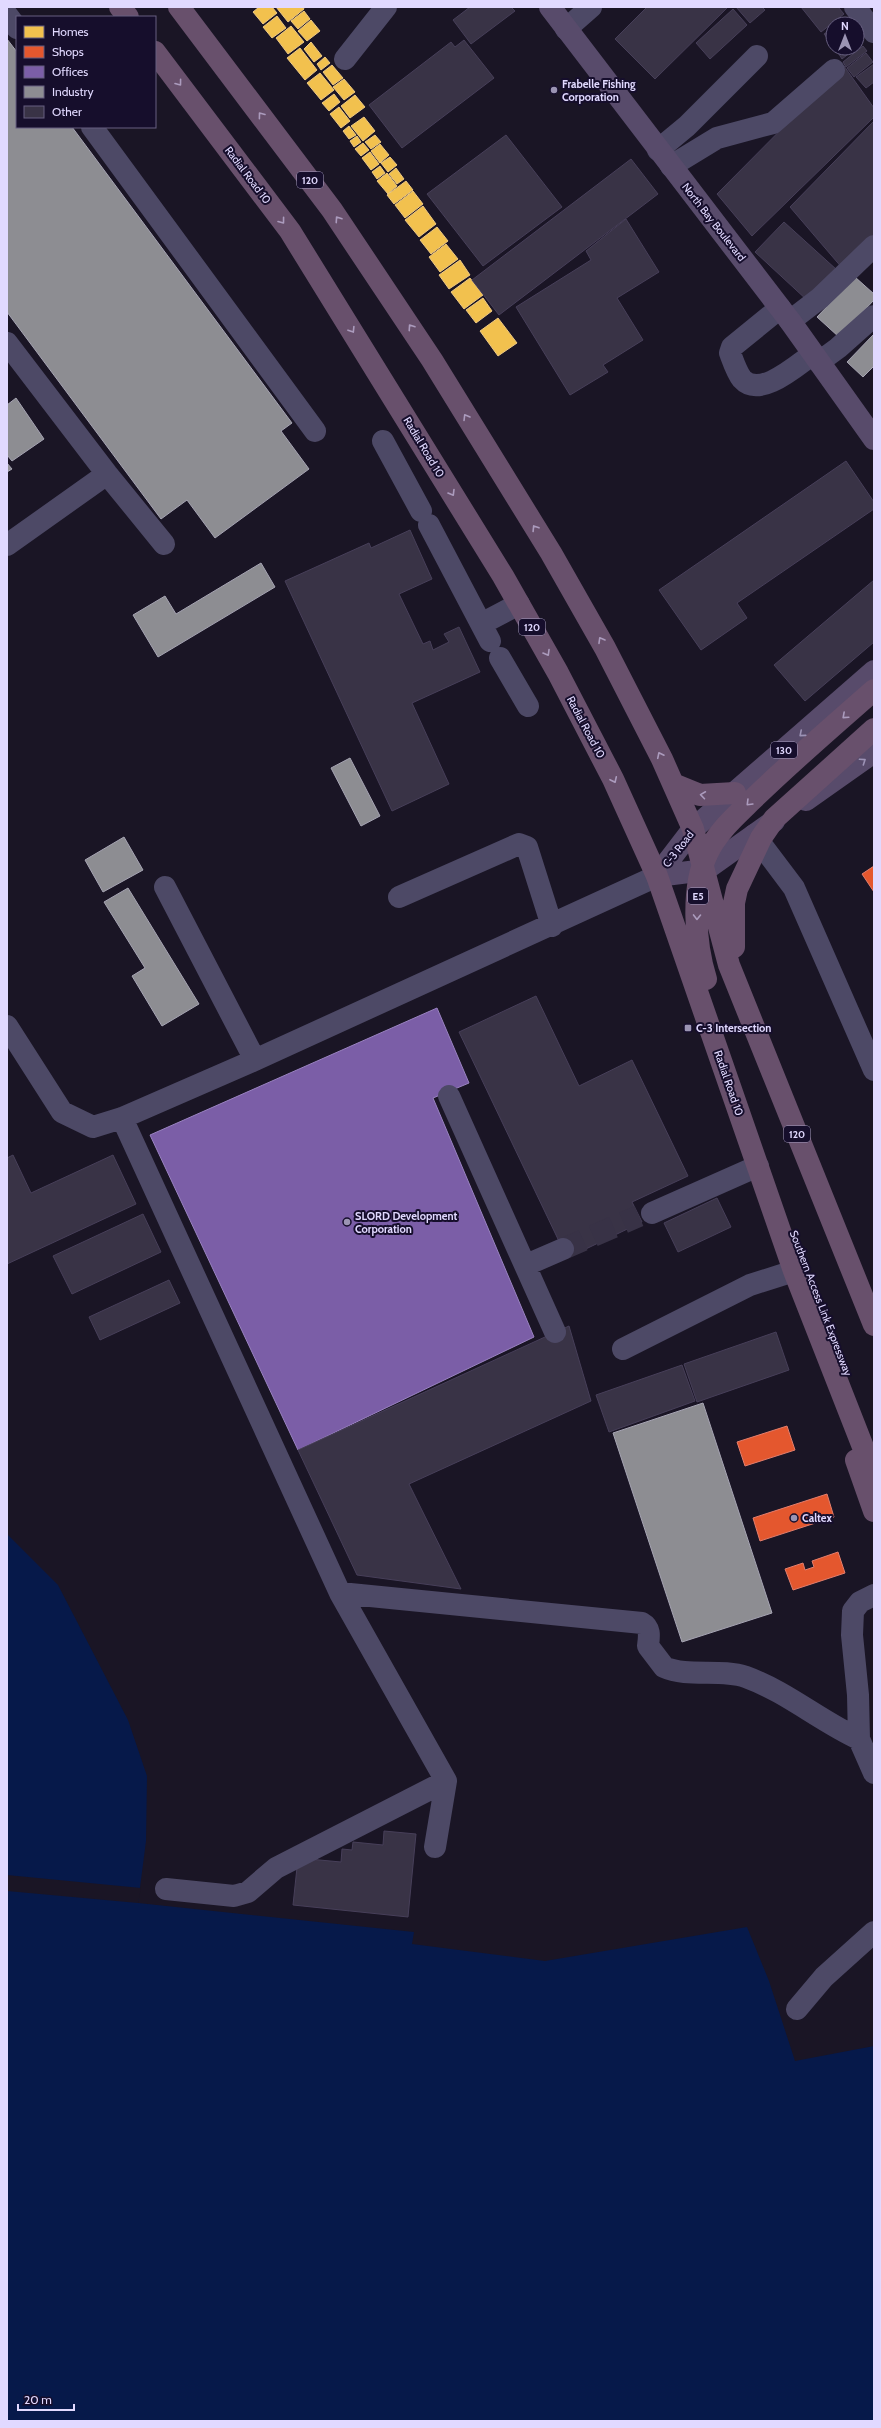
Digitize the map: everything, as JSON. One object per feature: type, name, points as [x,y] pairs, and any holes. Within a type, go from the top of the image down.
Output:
[{"type":"highway","points":[[120,7],[127,16]]},
{"type":"highway","name":"120","points":[[179,7],[332,210],[432,360],[605,648],[673,784],[693,829],[729,965],[870,1292],[874,1325]]},
{"type":"highway","name":"Radial Road 10","points":[[156,53],[290,231],[518,604],[558,673],[613,779],[657,876],[763,1165],[794,1271],[869,1438],[874,1475]]},
{"type":"highway","name":"E5","points":[[763,1165],[702,968],[697,928],[698,897],[703,868],[707,855],[720,832],[771,781],[874,690]]},
{"type":"highway","points":[[870,1292],[813,1148],[738,967],[734,946],[734,903],[751,856],[774,819],[874,729]]},
{"type":"highway","points":[[673,784],[700,795],[735,793]]},
{"type":"highway","points":[[724,943],[726,906],[734,871],[751,836]]},
{"type":"highway","points":[[813,1148],[874,1331]]},
{"type":"highway","points":[[763,1165],[813,1338],[874,1511]]},
{"type":"highway","name":"Southern Access Link Expressway","points":[[763,1165],[869,1438]]},
{"type":"main road","name":"North Bay Boulevard","points":[[550,7],[785,315],[873,437]]},
{"type":"main road","name":"C-3 Road","points":[[657,876],[693,829],[874,671]]},
{"type":"main road","name":"C-3 Road","points":[[657,876],[705,870],[751,836],[874,752]]},
{"type":"street","points":[[345,59],[386,7]]},
{"type":"street","points":[[566,29],[591,7]]},
{"type":"street","points":[[855,7],[874,32]]},
{"type":"street","points":[[7,15],[16,27]]},
{"type":"street","points":[[664,158],[687,126],[758,56]]},
{"type":"street","points":[[664,158],[717,138],[773,123],[834,70]]},
{"type":"street","points":[[93,128],[315,431]]},
{"type":"street","points":[[874,246],[820,298],[785,315],[732,347],[730,353],[742,379],[755,386],[767,385],[816,358],[838,348],[874,316]]},
{"type":"street","points":[[7,343],[107,474],[164,544]]},
{"type":"street","points":[[383,441],[490,641],[528,706]]},
{"type":"street","points":[[7,545],[107,474]]},
{"type":"street","points":[[490,641],[518,604]]},
{"type":"street","points":[[751,836],[794,888],[874,1070]]},
{"type":"street","points":[[399,896],[519,844],[527,847],[552,926]]},
{"type":"street","points":[[7,1026],[62,1112],[93,1127],[122,1118],[255,1060],[552,926],[657,876]]},
{"type":"street","points":[[165,887],[255,1060]]},
{"type":"street","points":[[450,1096],[555,1332]]},
{"type":"street","points":[[122,1118],[340,1593],[446,1781],[435,1847]]},
{"type":"street","points":[[652,1214],[763,1165]]},
{"type":"street","points":[[526,1265],[563,1249]]},
{"type":"street","points":[[623,1349],[750,1285],[794,1271]]},
{"type":"street","points":[[340,1593],[642,1623],[649,1631],[648,1646],[664,1667],[668,1669],[722,1672],[749,1679],[794,1700],[834,1728],[859,1739]]},
{"type":"street","points":[[874,1595],[860,1602],[853,1611],[852,1635],[858,1695],[859,1739],[874,1773]]},
{"type":"street","points":[[166,1889],[234,1896],[248,1892],[276,1868],[446,1781]]},
{"type":"street","points":[[797,2009],[824,1977],[874,1932]]},
{"type":"water","points":[[7,1534],[58,1585],[128,1720],[147,1776],[146,1841],[138,1903],[414,1932],[412,1944],[545,1961],[747,1927],[769,1981],[795,2061],[874,2046],[874,2421],[7,2421]]},
{"type":"pier","points":[[7,1875],[141,1888],[138,1903],[7,1891]]},
{"type":"building: Homes","points":[[259,7],[272,7],[277,13],[263,24],[253,12]]},
{"type":"building: Homes","points":[[276,7],[303,7],[304,9],[288,22]]},
{"type":"building: Homes","points":[[304,11],[310,19],[298,29],[291,21]]},
{"type":"building: Homes","points":[[277,16],[286,28],[272,38],[263,27]]},
{"type":"building: Homes","points":[[311,20],[320,31],[307,41],[298,31]]},
{"type":"building: Homes","points":[[291,26],[304,42],[288,54],[276,38]]},
{"type":"building: Homes","points":[[311,42],[322,56],[314,62],[304,49]]},
{"type":"building: Homes","points":[[300,48],[317,70],[305,80],[287,58]]},
{"type":"building: Homes","points":[[325,57],[330,63],[321,70],[317,64]]},
{"type":"building: Homes","points":[[332,65],[343,78],[333,85],[323,72]]},
{"type":"building: Homes","points":[[320,73],[334,90],[321,100],[307,83]]},
{"type":"building: Homes","points":[[344,79],[355,92],[344,100],[333,87]]},
{"type":"building: Homes","points":[[334,94],[340,102],[329,111],[322,103]]},
{"type":"building: Homes","points":[[355,95],[365,107],[350,118],[341,106]]},
{"type":"building: Homes","points":[[339,107],[350,121],[341,128],[330,114]]},
{"type":"building: Homes","points":[[364,117],[375,131],[363,141],[351,126]]},
{"type":"building: Homes","points":[[349,126],[356,135],[349,139],[343,131]]},
{"type":"building: Homes","points":[[375,135],[381,142],[371,149],[365,142]]},
{"type":"building: Homes","points":[[357,136],[361,142],[354,147],[350,141]]},
{"type":"building: Homes","points":[[363,143],[369,150],[361,156],[355,149]]},
{"type":"building: Homes","points":[[380,144],[389,155],[380,163],[371,151]]},
{"type":"building: Homes","points":[[370,152],[379,164],[371,170],[362,158]]},
{"type":"building: Homes","points":[[390,157],[397,165],[388,172],[381,163]]},
{"type":"building: Homes","points":[[380,166],[385,173],[377,179],[372,172]]},
{"type":"building: Homes","points":[[396,168],[404,179],[397,184],[389,174]]},
{"type":"building: Homes","points":[[387,173],[397,186],[388,194],[377,181]]},
{"type":"building: Homes","points":[[406,181],[413,190],[394,204],[387,195]]},
{"type":"building: Homes","points":[[413,191],[423,204],[405,218],[395,205]]},
{"type":"building: Homes","points":[[423,206],[436,224],[419,237],[405,220]]},
{"type":"building: Homes","points":[[437,227],[448,241],[431,254],[420,240]]},
{"type":"building: Homes","points":[[446,244],[458,259],[440,272],[429,257]]},
{"type":"building: Homes","points":[[460,260],[470,275],[449,289],[439,275]]},
{"type":"building: Homes","points":[[470,278],[483,295],[464,309],[451,292]]},
{"type":"building: Homes","points":[[483,298],[492,311],[476,323],[466,310]]},
{"type":"building: Homes","points":[[498,318],[517,343],[498,356],[480,331]]},
{"type":"building: Shops","points":[[874,866],[874,892],[862,874]]},
{"type":"building: Shops","points":[[787,1426],[795,1450],[745,1466],[737,1442]]},
{"type":"building: Shops","name":"Caltex","points":[[827,1494],[834,1517],[760,1541],[753,1518]]},
{"type":"building: Shops","points":[[838,1552],[845,1573],[793,1590],[785,1569],[803,1563],[805,1570],[814,1567],[812,1561]]},
{"type":"building: Offices","points":[[437,1008],[469,1083],[433,1098],[534,1337],[298,1450],[150,1135]]},
{"type":"building: Industry","points":[[7,39],[16,51],[16,128],[73,128],[292,423],[281,431],[309,469],[215,538],[187,500],[161,519],[7,312]]},
{"type":"building: Industry","points":[[855,277],[874,294],[874,300],[839,337],[817,317]]},
{"type":"building: Industry","points":[[874,334],[874,366],[863,377],[847,362]]},
{"type":"building: Industry","points":[[16,398],[44,439],[12,461],[7,455],[7,405]]},
{"type":"building: Industry","points":[[7,463],[12,469],[7,472]]},
{"type":"building: Industry","points":[[261,563],[275,587],[158,657],[133,615],[165,596],[176,614]]},
{"type":"building: Industry","points":[[350,758],[380,816],[361,826],[331,768]]},
{"type":"building: Industry","points":[[124,837],[143,870],[103,892],[85,860]]},
{"type":"building: Industry","points":[[128,888],[199,1004],[162,1026],[132,976],[145,968],[104,902]]},
{"type":"building: Industry","points":[[703,1403],[772,1613],[682,1642],[613,1433]]},
{"type":"building: Other","points":[[470,7],[511,7],[515,11],[471,44],[453,20]]},
{"type":"building: Other","points":[[647,7],[728,7],[655,79],[615,39]]},
{"type":"building: Other","points":[[736,7],[762,7],[765,10],[750,23]]},
{"type":"building: Other","points":[[801,7],[838,7],[844,14],[841,16],[825,16],[825,29],[821,32]]},
{"type":"building: Other","points":[[733,9],[747,25],[710,59],[696,43]]},
{"type":"building: Other","points":[[464,40],[494,78],[402,148],[369,105],[451,42],[455,47]]},
{"type":"building: Other","points":[[866,53],[873,62],[854,77],[847,68],[862,56],[865,56]]},
{"type":"building: Other","points":[[850,56],[860,56],[846,67],[843,62]]},
{"type":"building: Other","points":[[874,64],[874,82],[866,88],[856,77]]},
{"type":"building: Other","points":[[844,66],[874,108],[874,117],[752,236],[717,194]]},
{"type":"building: Other","points":[[874,121],[874,237],[843,269],[790,207]]},
{"type":"building: Other","points":[[506,135],[562,207],[483,266],[427,194]]},
{"type":"building: Other","points":[[631,159],[658,194],[499,315],[472,280]]},
{"type":"building: Other","points":[[626,219],[659,272],[617,298],[643,340],[603,365],[608,372],[570,395],[516,307],[591,260],[586,251]]},
{"type":"building: Other","points":[[784,222],[837,270],[808,301],[755,252]]},
{"type":"building: Other","points":[[846,461],[874,502],[874,509],[737,603],[747,618],[701,650],[659,590]]},
{"type":"building: Other","points":[[410,530],[432,579],[399,594],[423,644],[430,641],[433,650],[449,642],[444,634],[459,627],[480,672],[412,703],[449,784],[392,811],[285,581],[369,543],[371,548]]},
{"type":"building: Other","points":[[874,580],[874,642],[805,701],[774,665]]},
{"type":"building: Other","points":[[536,996],[579,1086],[632,1060],[688,1176],[632,1202],[642,1222],[567,1258],[459,1032]]},
{"type":"building: Other","points":[[13,1155],[31,1193],[113,1155],[136,1204],[7,1264],[7,1158]]},
{"type":"building: Other","points":[[717,1198],[731,1227],[678,1252],[664,1223]]},
{"type":"building: Other","points":[[143,1214],[161,1252],[72,1294],[53,1256]]},
{"type":"building: Other","points":[[169,1280],[180,1303],[100,1340],[89,1317]]},
{"type":"building: Other","points":[[569,1326],[591,1401],[409,1484],[461,1589],[357,1575],[298,1450]]},
{"type":"building: Other","points":[[776,1332],[789,1370],[697,1402],[684,1364]]},
{"type":"building: Other","points":[[682,1365],[695,1401],[609,1432],[596,1395]]},
{"type":"building: Other","points":[[384,1831],[416,1834],[408,1917],[293,1905],[298,1858],[341,1862],[342,1849],[352,1850],[353,1842],[383,1845]]},
{"type":"tunnel","points":[[563,1249],[639,1216]]},
{"type":"place","name":"Frabelle Fishing Corporation","points":[[554,90]]},
{"type":"place","name":"C-3 Intersection","points":[[688,1028]]},
{"type":"place","name":"SLORD Development Corporation","points":[[347,1222]]},
{"type":"place","name":"Caltex","points":[[794,1518]]}]
